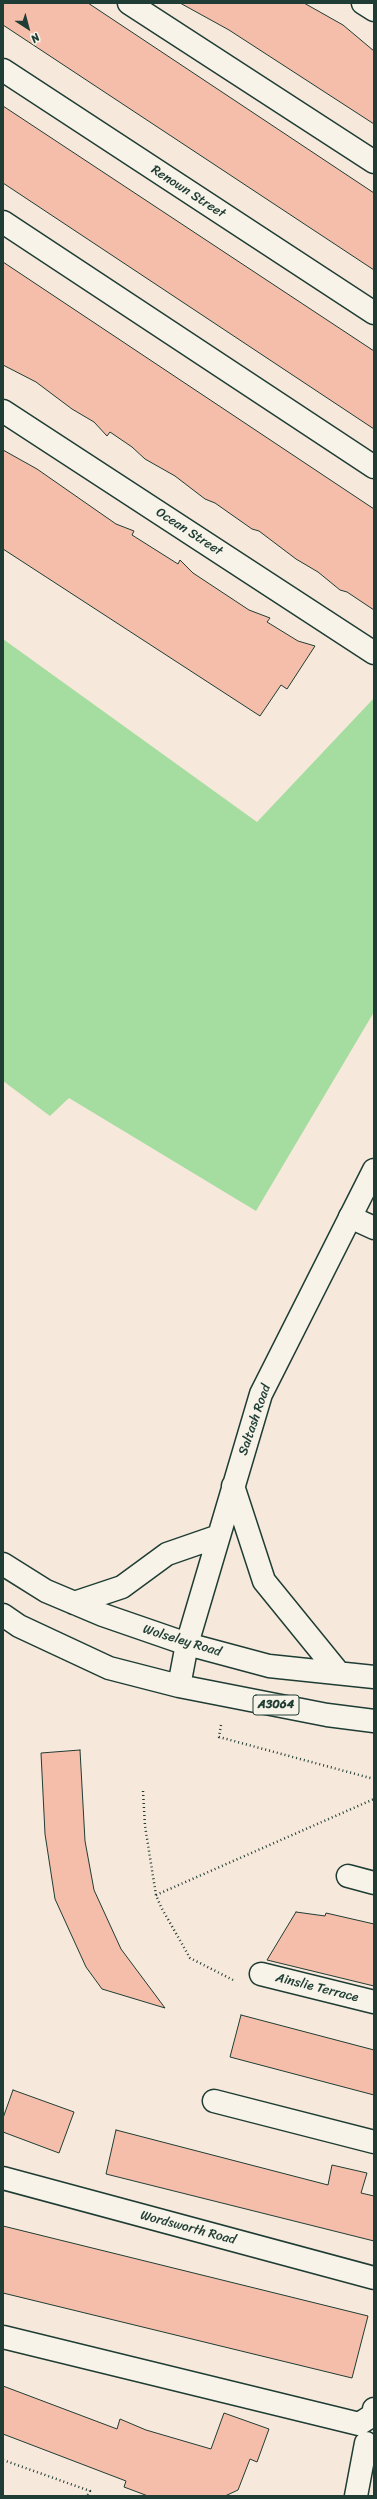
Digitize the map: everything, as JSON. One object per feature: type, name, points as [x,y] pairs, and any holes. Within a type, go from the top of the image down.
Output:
[{"type":"main road","points":[[129,3],[374,162]]},
{"type":"main road","points":[[363,3],[374,10]]},
{"type":"main road","name":"Renown Street","points":[[3,70],[374,313]]},
{"type":"main road","points":[[3,222],[374,467]]},
{"type":"main road","name":"Ocean Street","points":[[3,411],[372,648]]},
{"type":"main road","name":"Saltash Road","points":[[179,1686],[187,1644],[261,1394],[374,1170]]},
{"type":"main road","points":[[350,1217],[374,1228]]},
{"type":"main road","points":[[233,1486],[264,1581],[338,1672]]},
{"type":"main road","points":[[74,1603],[122,1587],[167,1554],[219,1536]]},
{"type":"main road","name":"Wolseley Road","points":[[3,1564],[46,1591],[74,1603],[187,1644],[269,1666],[338,1672],[374,1677]]},
{"type":"main road","name":"A3064","points":[[3,1615],[19,1626],[109,1668],[179,1686],[327,1715],[374,1721]]},
{"type":"main road","points":[[348,1876],[374,1883]]},
{"type":"main road","name":"Ainslie Terrace","points":[[261,1974],[374,2002]]},
{"type":"main road","points":[[214,2101],[374,2142]]},
{"type":"main road","name":"Wordsworth Road","points":[[3,2178],[374,2278]]},
{"type":"main road","points":[[3,2337],[359,2424],[373,2412]]},
{"type":"main road","points":[[356,2496],[366,2443]]},
{"type":"path","points":[[225,1695],[219,1737],[374,1778]]},
{"type":"path","points":[[142,1791],[145,1826],[156,1895],[190,1958],[222,1977],[255,1988],[261,1974]]},
{"type":"path","points":[[156,1895],[374,1799]]},
{"type":"path","points":[[3,2460],[90,2491],[87,2496]]},
{"type":"green space","points":[[3,639],[257,822],[374,698],[374,1012],[256,1211],[69,1098],[50,1116],[3,1081]]},
{"type":"building","points":[[3,3],[88,3],[374,193],[374,270],[3,25]]},
{"type":"building","points":[[180,3],[304,3],[343,25],[374,51],[374,124],[229,30]]},
{"type":"building","points":[[3,106],[374,351],[374,429],[3,183]]},
{"type":"building","points":[[3,262],[374,509],[374,610],[347,592],[340,590],[318,572],[296,559],[259,531],[252,529],[215,503],[205,499],[175,476],[145,459],[132,447],[110,432],[107,436],[94,422],[72,409],[36,382],[3,365]]},
{"type":"building","points":[[3,450],[37,469],[116,524],[134,531],[132,535],[178,564],[180,560],[193,573],[249,610],[270,618],[267,622],[298,641],[315,646],[287,689],[281,685],[260,716],[3,549]]},
{"type":"building","points":[[80,1750],[85,1841],[94,1890],[121,1949],[165,2008],[102,1989],[86,1967],[55,1899],[45,1834],[41,1753]]},
{"type":"building","points":[[296,1912],[325,1916],[326,1913],[374,1924],[374,1986],[267,1960]]},
{"type":"building","points":[[241,2015],[374,2050],[374,2095],[230,2057]]},
{"type":"building","points":[[13,2090],[74,2112],[59,2153],[3,2132],[3,2118]]},
{"type":"building","points":[[116,2130],[328,2185],[332,2165],[367,2173],[361,2193],[374,2196],[374,2241],[106,2174]]},
{"type":"building","points":[[3,2226],[368,2316],[352,2378],[3,2293]]},
{"type":"building","points":[[3,2386],[117,2429],[120,2419],[146,2430],[211,2449],[224,2413],[269,2429],[257,2462],[250,2459],[238,2490],[225,2496],[148,2496],[124,2487],[126,2481],[3,2434]]}]
